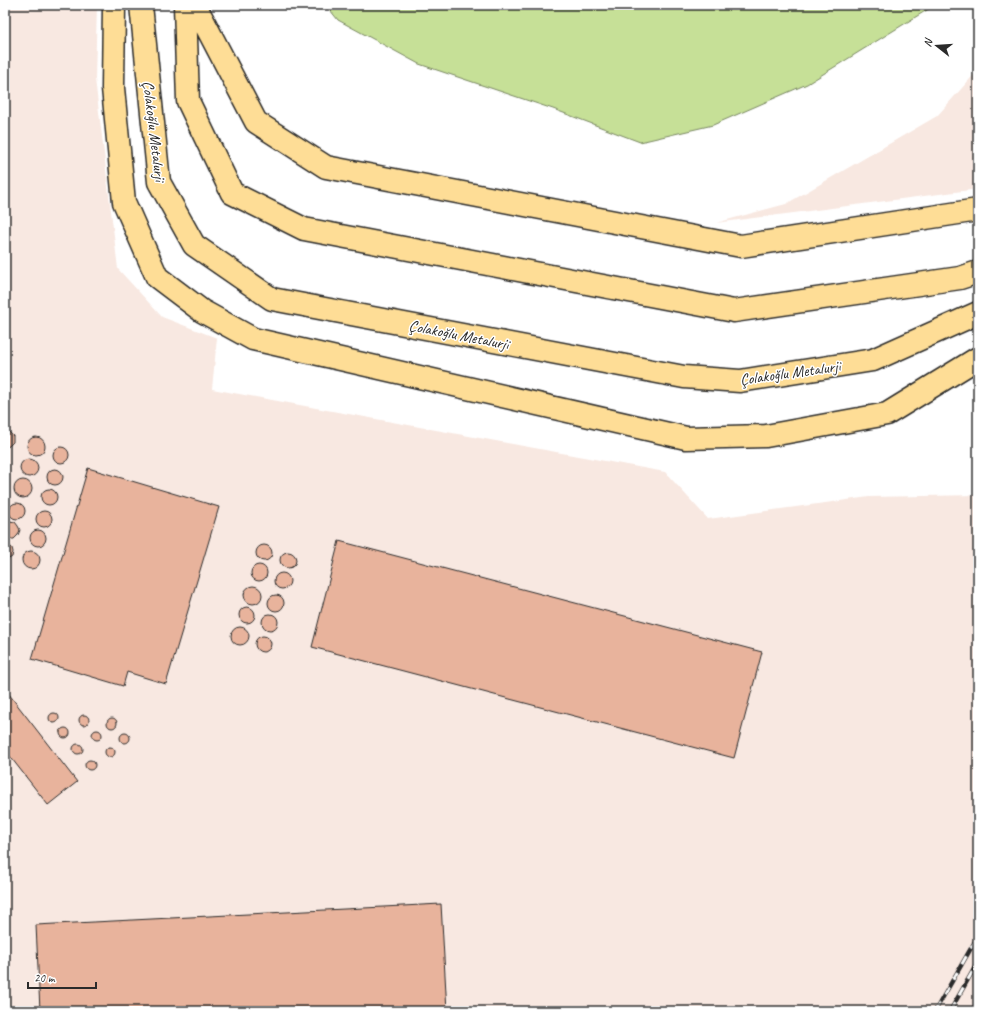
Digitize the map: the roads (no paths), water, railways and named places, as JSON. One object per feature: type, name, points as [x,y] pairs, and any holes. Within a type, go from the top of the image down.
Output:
[{"type":"main road","points":[[114,5],[113,88],[124,202],[157,277],[202,311],[254,339],[686,438],[766,436],[887,414],[978,358]]},
{"type":"main road","name":"Çolakoğlu Metalurji","points":[[141,5],[159,182],[194,245],[272,299],[684,377],[740,381],[873,360],[978,314]]},
{"type":"main road","points":[[185,5],[188,102],[232,193],[304,229],[734,311],[960,278],[978,272]]},
{"type":"main road","points":[[195,5],[256,122],[326,167],[742,246],[978,210]]},
{"type":"railway","points":[[935,1011],[978,936]]},
{"type":"railway","points":[[950,1011],[978,962]]}]
